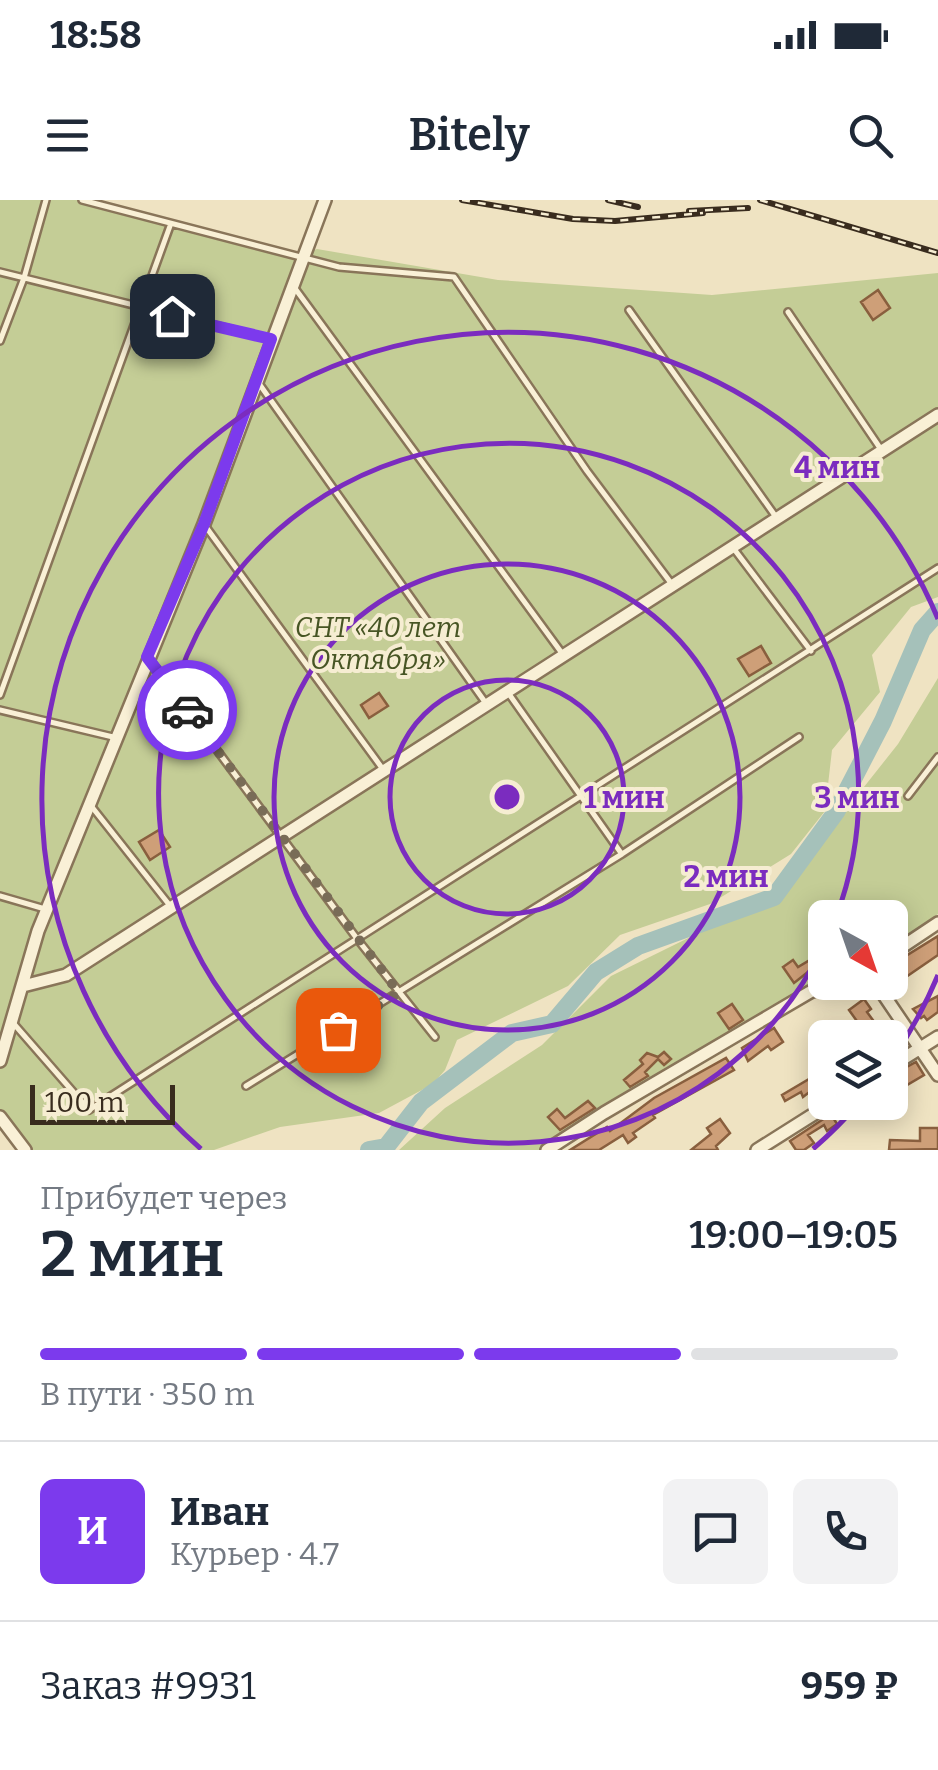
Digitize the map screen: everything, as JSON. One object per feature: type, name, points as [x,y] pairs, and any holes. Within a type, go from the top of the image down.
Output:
[{"type":"street","points":[[0,1061],[46,909],[204,524],[325,200]]},
{"type":"street","points":[[23,986],[66,975],[938,415]]},
{"type":"street","points":[[908,943],[938,924]]},
{"type":"street","points":[[546,1150],[808,993]]},
{"type":"street","points":[[886,1000],[938,1076]]},
{"type":"street","points":[[908,1055],[938,1037]]},
{"type":"street","points":[[0,1117],[25,1150]]},
{"type":"street","points":[[757,1150],[808,1118]]},
{"type":"lane","points":[[0,341],[24,278],[46,200]]},
{"type":"lane","points":[[82,200],[339,267],[454,277],[587,471],[673,586]]},
{"type":"lane","points":[[0,694],[170,226]]},
{"type":"lane","points":[[0,272],[271,339]]},
{"type":"lane","points":[[294,288],[564,656]]},
{"type":"lane","points":[[629,310],[777,519]]},
{"type":"lane","points":[[788,312],[882,451]]},
{"type":"lane","points":[[256,380],[487,705]]},
{"type":"lane","points":[[204,524],[384,770]]},
{"type":"lane","points":[[733,548],[811,650]]},
{"type":"lane","points":[[13,1024],[89,1110],[938,568]]},
{"type":"lane","points":[[147,657],[435,1037]]},
{"type":"lane","points":[[507,692],[622,854]]},
{"type":"lane","points":[[0,710],[116,738]]},
{"type":"lane","points":[[246,1086],[622,854],[799,736]]},
{"type":"lane","points":[[908,796],[938,757]]},
{"type":"lane","points":[[90,804],[171,907]]},
{"type":"lane","points":[[0,896],[46,909]]},
{"type":"green space","name":"СНТ «40 лет Октября»","points":[[0,200],[89,200],[300,255],[317,249],[498,280],[712,295],[938,273],[938,597],[911,607],[872,655],[880,692],[832,750],[825,811],[791,854],[710,904],[620,935],[568,986],[457,1040],[445,1070],[433,1084],[379,1113],[280,1127],[214,1150],[19,1150],[0,1126]]},
{"type":"green space","points":[[938,678],[938,914],[908,935],[908,900],[808,900],[808,992],[544,1150],[399,1150],[445,1108],[542,1045],[611,976],[780,893],[898,744]]},
{"type":"building","points":[[878,290],[890,308],[873,320],[861,302]]},
{"type":"building","points":[[761,646],[771,663],[749,676],[738,659]]},
{"type":"building","points":[[379,693],[388,706],[369,718],[361,705]]},
{"type":"building","points":[[159,830],[170,847],[150,860],[139,842]]},
{"type":"building","points":[[938,936],[938,955],[908,976],[908,955]]},
{"type":"building","points":[[793,960],[798,967],[808,961],[808,972],[794,983],[783,967]]},
{"type":"building","points":[[938,996],[938,1012],[927,1020],[913,1009]]},
{"type":"building","points":[[865,1000],[873,1020],[856,1020],[849,1010]]},
{"type":"building","points":[[732,1004],[743,1020],[729,1029],[718,1013]]},
{"type":"building","points":[[774,1028],[783,1042],[771,1050],[768,1046],[748,1061],[742,1048]]},
{"type":"building","points":[[664,1052],[671,1059],[664,1065],[658,1059],[645,1072],[648,1076],[630,1087],[624,1080],[643,1064],[640,1060],[647,1053],[658,1057]]},
{"type":"building","points":[[726,1058],[734,1070],[653,1115],[655,1118],[633,1133],[636,1137],[628,1143],[623,1135],[599,1150],[570,1150],[607,1127],[610,1131],[654,1098]]},
{"type":"building","points":[[916,1062],[924,1075],[908,1084],[908,1066]]},
{"type":"building","points":[[808,1080],[808,1093],[803,1097],[801,1092],[785,1101],[782,1095]]},
{"type":"building","points":[[588,1101],[595,1108],[560,1130],[548,1117],[557,1109],[565,1118]]},
{"type":"building","points":[[720,1119],[730,1133],[716,1146],[718,1150],[691,1150],[711,1134],[707,1128]]},
{"type":"building","points":[[822,1120],[835,1120],[837,1124],[827,1131],[824,1125],[808,1135],[814,1143],[804,1150],[796,1150],[790,1141]]},
{"type":"building","points":[[920,1128],[938,1128],[938,1149],[889,1150],[890,1140],[920,1141]]},
{"type":"waterway","points":[[369,1150],[386,1147],[421,1102],[512,1033],[552,1024],[596,972],[638,946],[774,897],[836,812],[883,721],[922,630],[938,612]]},
{"type":"railway","points":[[462,200],[573,219],[615,221],[703,213]]},
{"type":"railway","points":[[608,200],[638,207]]},
{"type":"railway","points":[[760,200],[938,253]]},
{"type":"railway","points":[[689,211],[748,208]]},
{"type":"way so far","points":[[187,710],[399,993],[338,1030]]},
{"type":"route","points":[[172,316],[271,339],[204,524],[147,657],[187,710]]}]
